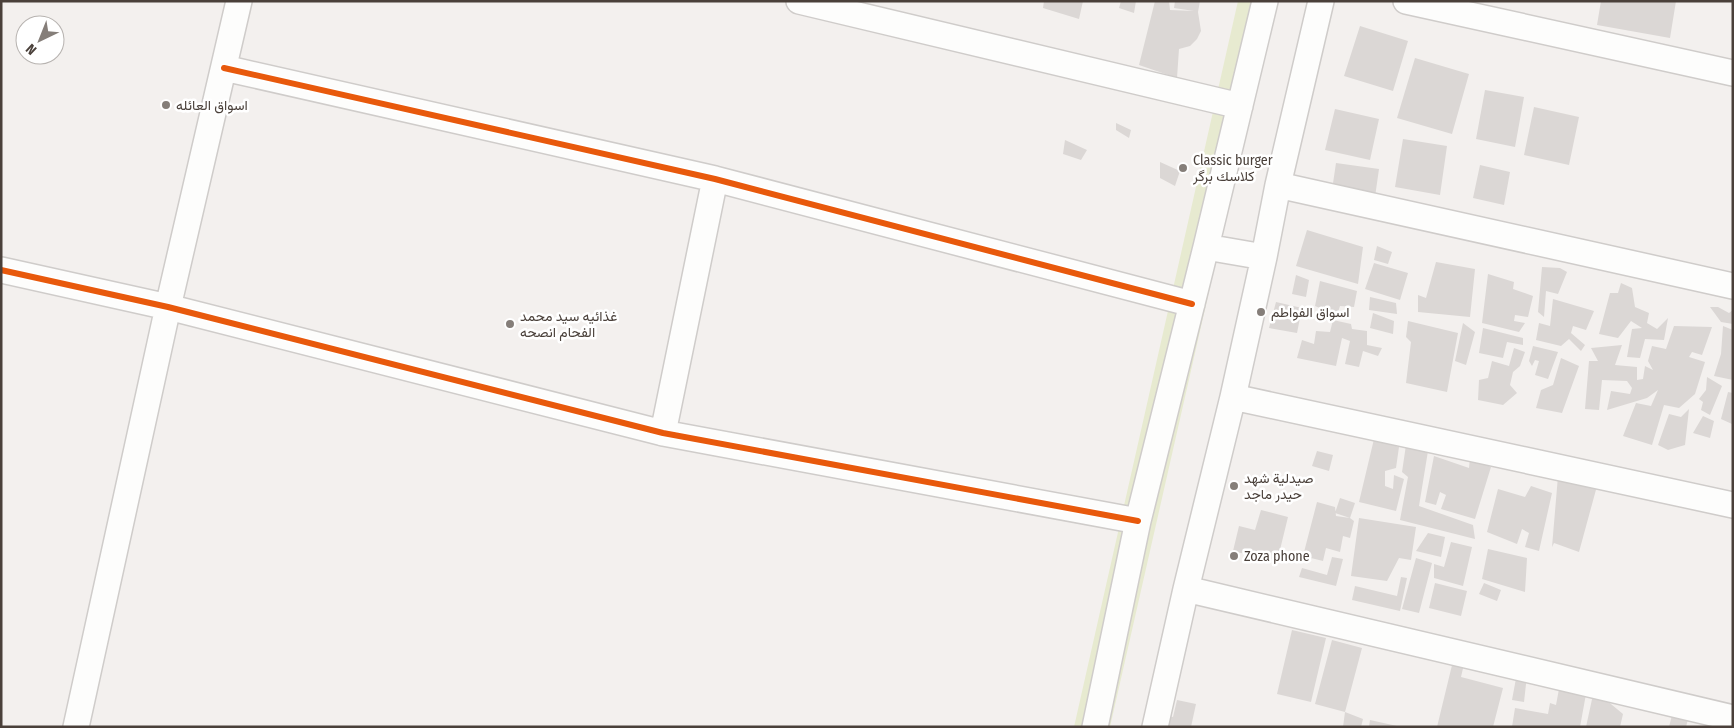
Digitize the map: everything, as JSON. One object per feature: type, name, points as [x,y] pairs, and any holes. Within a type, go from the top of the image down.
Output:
[{"type":"street","points":[[76,727],[168,307],[239,1]]},
{"type":"street","points":[[799,1],[1240,106]]},
{"type":"street","points":[[1095,727],[1138,521],[1266,1]]},
{"type":"street","points":[[1155,727],[1186,589],[1233,397],[1278,185],[1321,1]]},
{"type":"street","points":[[1406,1],[1733,73]]},
{"type":"street","points":[[224,68],[715,179],[1192,304]]},
{"type":"street","points":[[663,433],[715,179]]},
{"type":"street","points":[[1278,185],[1733,286]]},
{"type":"street","points":[[1206,246],[1264,257]]},
{"type":"street","points":[[1,270],[168,307],[663,433],[1138,521]]},
{"type":"street","points":[[1233,397],[1733,505]]},
{"type":"street","points":[[1186,589],[1733,718]]},
{"type":"green space","points":[[1238,1],[1275,1],[1110,727],[1074,727]]},
{"type":"building","points":[[1044,1],[1083,1],[1079,19],[1043,8]]},
{"type":"building","points":[[1121,1],[1136,1],[1134,13],[1119,8]]},
{"type":"building","points":[[1155,1],[1169,1],[1170,10],[1194,11],[1174,8],[1175,1],[1200,1],[1198,12],[1201,31],[1197,39],[1190,46],[1179,49],[1177,78],[1139,65]]},
{"type":"building","points":[[1601,1],[1676,1],[1670,38],[1597,25]]},
{"type":"building","points":[[1360,26],[1408,41],[1393,91],[1344,76]]},
{"type":"building","points":[[1415,58],[1469,74],[1452,134],[1397,118]]},
{"type":"building","points":[[1485,90],[1524,97],[1515,147],[1476,139]]},
{"type":"building","points":[[1534,107],[1579,117],[1569,165],[1524,155]]},
{"type":"building","points":[[1335,109],[1379,119],[1370,160],[1325,150]]},
{"type":"building","points":[[1116,123],[1131,130],[1129,138],[1116,130]]},
{"type":"building","points":[[1403,139],[1447,146],[1440,195],[1395,187]]},
{"type":"building","points":[[1065,140],[1087,150],[1081,160],[1063,154]]},
{"type":"building","points":[[1160,162],[1180,171],[1175,186],[1160,178]]},
{"type":"building","points":[[1336,163],[1379,169],[1375,197],[1332,190]]},
{"type":"building","points":[[1480,165],[1510,172],[1504,205],[1473,198]]},
{"type":"building","points":[[1307,230],[1363,247],[1358,284],[1296,266]]},
{"type":"building","points":[[1377,246],[1392,252],[1388,264],[1374,260]]},
{"type":"building","points":[[1436,262],[1475,269],[1470,317],[1418,312],[1418,295],[1426,298]]},
{"type":"building","points":[[1374,263],[1408,273],[1400,300],[1365,289]]},
{"type":"building","points":[[1542,267],[1560,268],[1567,272],[1558,294],[1546,291],[1544,317],[1538,312]]},
{"type":"building","points":[[1488,274],[1514,282],[1513,289],[1533,296],[1528,317],[1515,315],[1514,321],[1525,323],[1519,332],[1482,323]]},
{"type":"building","points":[[1296,275],[1309,280],[1306,297],[1292,294]]},
{"type":"building","points":[[1320,281],[1357,291],[1354,307],[1340,306],[1337,315],[1315,306]]},
{"type":"building","points":[[1621,283],[1632,288],[1635,307],[1649,313],[1647,323],[1657,329],[1668,318],[1664,340],[1645,339],[1640,358],[1627,357],[1632,329],[1642,328],[1631,321],[1618,338],[1599,334],[1610,293],[1618,293]]},
{"type":"building","points":[[1370,297],[1396,303],[1397,314],[1369,310]]},
{"type":"building","points":[[1553,299],[1594,311],[1586,330],[1573,326],[1571,333],[1585,345],[1581,351],[1569,339],[1561,346],[1536,340],[1539,323],[1550,326]]},
{"type":"building","points":[[1276,302],[1302,308],[1297,333],[1269,328]]},
{"type":"building","points":[[1710,307],[1718,307],[1729,313],[1733,310],[1733,324],[1721,322]]},
{"type":"building","points":[[1373,313],[1394,321],[1393,334],[1370,328]]},
{"type":"building","points":[[1333,320],[1351,324],[1352,329],[1367,331],[1367,345],[1382,348],[1378,356],[1363,351],[1359,367],[1345,364],[1350,341],[1342,338],[1336,366],[1297,358],[1302,340],[1314,344],[1316,331],[1330,332]]},
{"type":"building","points":[[1408,321],[1458,333],[1447,392],[1406,383],[1411,342],[1406,337]]},
{"type":"building","points":[[1463,323],[1475,332],[1466,365],[1455,361]]},
{"type":"building","points":[[1674,326],[1712,327],[1702,355],[1692,352],[1689,357],[1705,362],[1695,394],[1679,408],[1664,405],[1652,445],[1623,436],[1636,403],[1651,406],[1658,390],[1647,398],[1607,410],[1611,391],[1630,394],[1632,388],[1627,381],[1602,380],[1599,410],[1585,409],[1589,361],[1598,361],[1591,348],[1622,345],[1615,365],[1637,367],[1637,380],[1643,379],[1645,366],[1653,370],[1648,361],[1652,346],[1666,349]]},
{"type":"building","points":[[1723,326],[1733,330],[1733,380],[1714,376],[1721,354]]},
{"type":"building","points":[[1483,328],[1523,338],[1523,345],[1507,342],[1503,358],[1479,353]]},
{"type":"building","points":[[1533,346],[1558,352],[1548,379],[1535,375],[1539,361],[1535,360],[1532,366],[1529,361]]},
{"type":"building","points":[[1514,348],[1525,352],[1520,366],[1513,372],[1510,385],[1517,393],[1503,405],[1478,400],[1479,380],[1488,378],[1492,361],[1509,366]]},
{"type":"building","points":[[1561,358],[1579,366],[1562,413],[1536,408],[1541,390],[1553,385]]},
{"type":"building","points":[[1707,377],[1722,386],[1710,415],[1701,410],[1703,402],[1699,399],[1706,390]]},
{"type":"building","points":[[1728,392],[1733,393],[1732,424],[1721,419]]},
{"type":"building","points":[[1689,409],[1685,445],[1668,450],[1658,445],[1669,414],[1681,417]]},
{"type":"building","points":[[1703,416],[1714,421],[1710,438],[1693,433]]},
{"type":"building","points":[[1374,439],[1399,447],[1396,468],[1385,471],[1385,486],[1393,489],[1394,475],[1404,479],[1396,511],[1359,502]]},
{"type":"building","points":[[1406,445],[1428,451],[1419,506],[1473,525],[1475,539],[1400,520],[1408,477],[1402,472]]},
{"type":"building","points":[[1317,451],[1333,455],[1329,471],[1312,466]]},
{"type":"building","points":[[1434,456],[1469,468],[1470,458],[1491,467],[1475,519],[1441,509],[1446,495],[1440,492],[1436,505],[1425,502]]},
{"type":"building","points":[[1558,476],[1597,486],[1579,552],[1554,543],[1552,547]]},
{"type":"building","points":[[1531,486],[1552,493],[1539,551],[1525,547],[1529,533],[1522,529],[1517,544],[1487,532],[1498,489],[1525,497]]},
{"type":"building","points":[[1340,498],[1355,503],[1350,518],[1335,513]]},
{"type":"building","points":[[1317,502],[1335,507],[1336,516],[1350,518],[1354,521],[1350,538],[1343,536],[1340,552],[1326,548],[1323,561],[1303,556]]},
{"type":"building","points":[[1261,510],[1288,517],[1277,562],[1233,551],[1239,526],[1255,530]]},
{"type":"building","points":[[1359,518],[1416,527],[1411,560],[1399,558],[1387,581],[1351,576]]},
{"type":"building","points":[[1428,533],[1445,537],[1441,557],[1416,551]]},
{"type":"building","points":[[1451,542],[1472,547],[1463,586],[1434,578],[1434,564],[1444,567]]},
{"type":"building","points":[[1488,549],[1527,558],[1525,592],[1482,579]]},
{"type":"building","points":[[1332,557],[1343,559],[1336,586],[1299,577],[1302,568],[1327,575]]},
{"type":"building","points":[[1416,558],[1432,563],[1419,613],[1402,609]]},
{"type":"building","points":[[1401,577],[1407,578],[1400,611],[1352,600],[1355,586],[1397,596]]},
{"type":"building","points":[[1435,583],[1467,591],[1461,616],[1429,608]]},
{"type":"building","points":[[1484,583],[1501,590],[1497,601],[1479,594]]},
{"type":"building","points":[[1292,630],[1326,638],[1311,702],[1277,694]]},
{"type":"building","points":[[1332,640],[1362,648],[1345,712],[1315,704]]},
{"type":"building","points":[[1453,661],[1464,664],[1461,677],[1503,688],[1493,727],[1437,727]]},
{"type":"building","points":[[1517,673],[1527,675],[1524,702],[1512,700]]},
{"type":"building","points":[[1559,689],[1586,694],[1580,727],[1512,727],[1515,708],[1548,714],[1550,703],[1556,705]]},
{"type":"building","points":[[1594,690],[1623,714],[1620,727],[1586,727]]},
{"type":"building","points":[[1177,700],[1196,704],[1191,727],[1165,727],[1168,716],[1173,717]]},
{"type":"building","points":[[1345,712],[1363,719],[1361,727],[1343,727]]},
{"type":"building","points":[[1672,715],[1688,719],[1686,727],[1669,727]]},
{"type":"building","points":[[1370,720],[1397,726],[1369,727]]},
{"type":"cycle path","points":[[224,68],[715,179],[1192,304]]},
{"type":"cycle path","points":[[1,270],[168,307],[663,433],[1138,521]]},
{"type":"place","name":"اسواق العائله","points":[[166,105]]},
{"type":"place","name":"Classic burger كلاسك برگر","points":[[1183,168]]},
{"type":"place","name":"اسواق الفواطم","points":[[1261,312]]},
{"type":"place","name":"غذائيه سيد محمد الفحام انصحه","points":[[510,324]]},
{"type":"place","name":"صيدلية شهد حيدر ماجد","points":[[1234,486]]},
{"type":"place","name":"Zoza phone","points":[[1234,556]]}]
